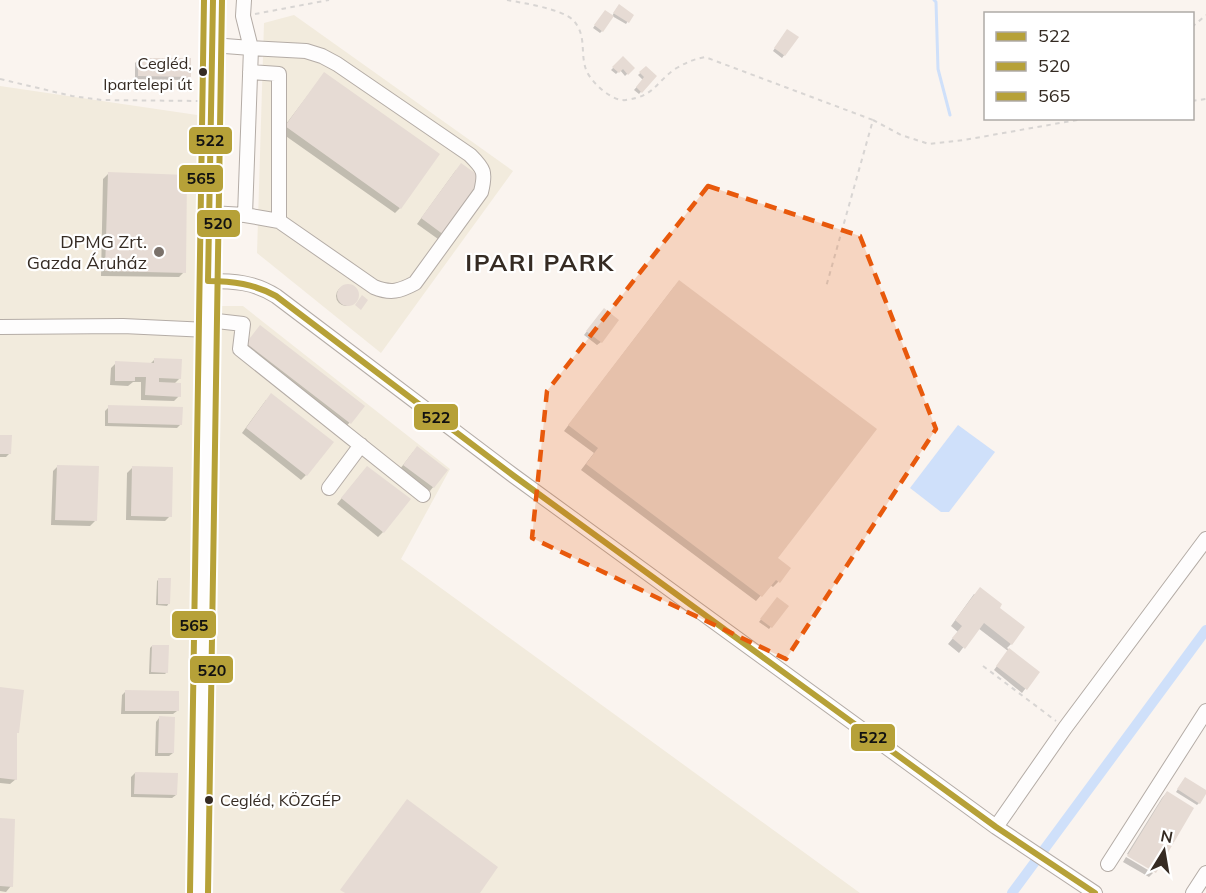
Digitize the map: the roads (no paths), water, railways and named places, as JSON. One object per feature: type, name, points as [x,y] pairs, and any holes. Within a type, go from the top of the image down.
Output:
[{"type":"main road","points":[[199,893],[213,0]]},
{"type":"street","points":[[243,0],[243,16],[251,48],[245,215]]},
{"type":"street","points":[[210,213],[279,220],[374,287],[386,292],[399,291],[415,283],[481,192],[484,179],[483,168],[470,155],[337,64],[306,51],[212,45]]},
{"type":"street","points":[[250,72],[279,74],[279,220]]},
{"type":"street","points":[[208,281],[250,284],[276,296],[514,476],[996,827],[1095,893]]},
{"type":"street","points":[[0,327],[243,324],[240,349],[423,495]]},
{"type":"street","points":[[329,488],[361,446]]},
{"type":"street","points":[[996,827],[1065,728],[1206,539]]},
{"type":"street","points":[[1108,864],[1206,711]]},
{"type":"street","points":[[1193,893],[1206,873]]},
{"type":"water","points":[[958,425],[995,452],[949,512],[941,512],[910,488]]},
{"type":"waterway","points":[[934,0],[936,2],[938,69],[950,115]]},
{"type":"waterway","points":[[1012,893],[1206,630]]},
{"type":"place","name":"Cegléd, Ipartelepi út","points":[[203,72]]},
{"type":"place","name":"DPMG Zrt. Gazda Áruház","points":[[159,252]]},
{"type":"place","name":"Cegléd, KÖZGÉP","points":[[209,800]]},
{"type":"district","name":"IPARI PARK","points":[[540,263]]}]
